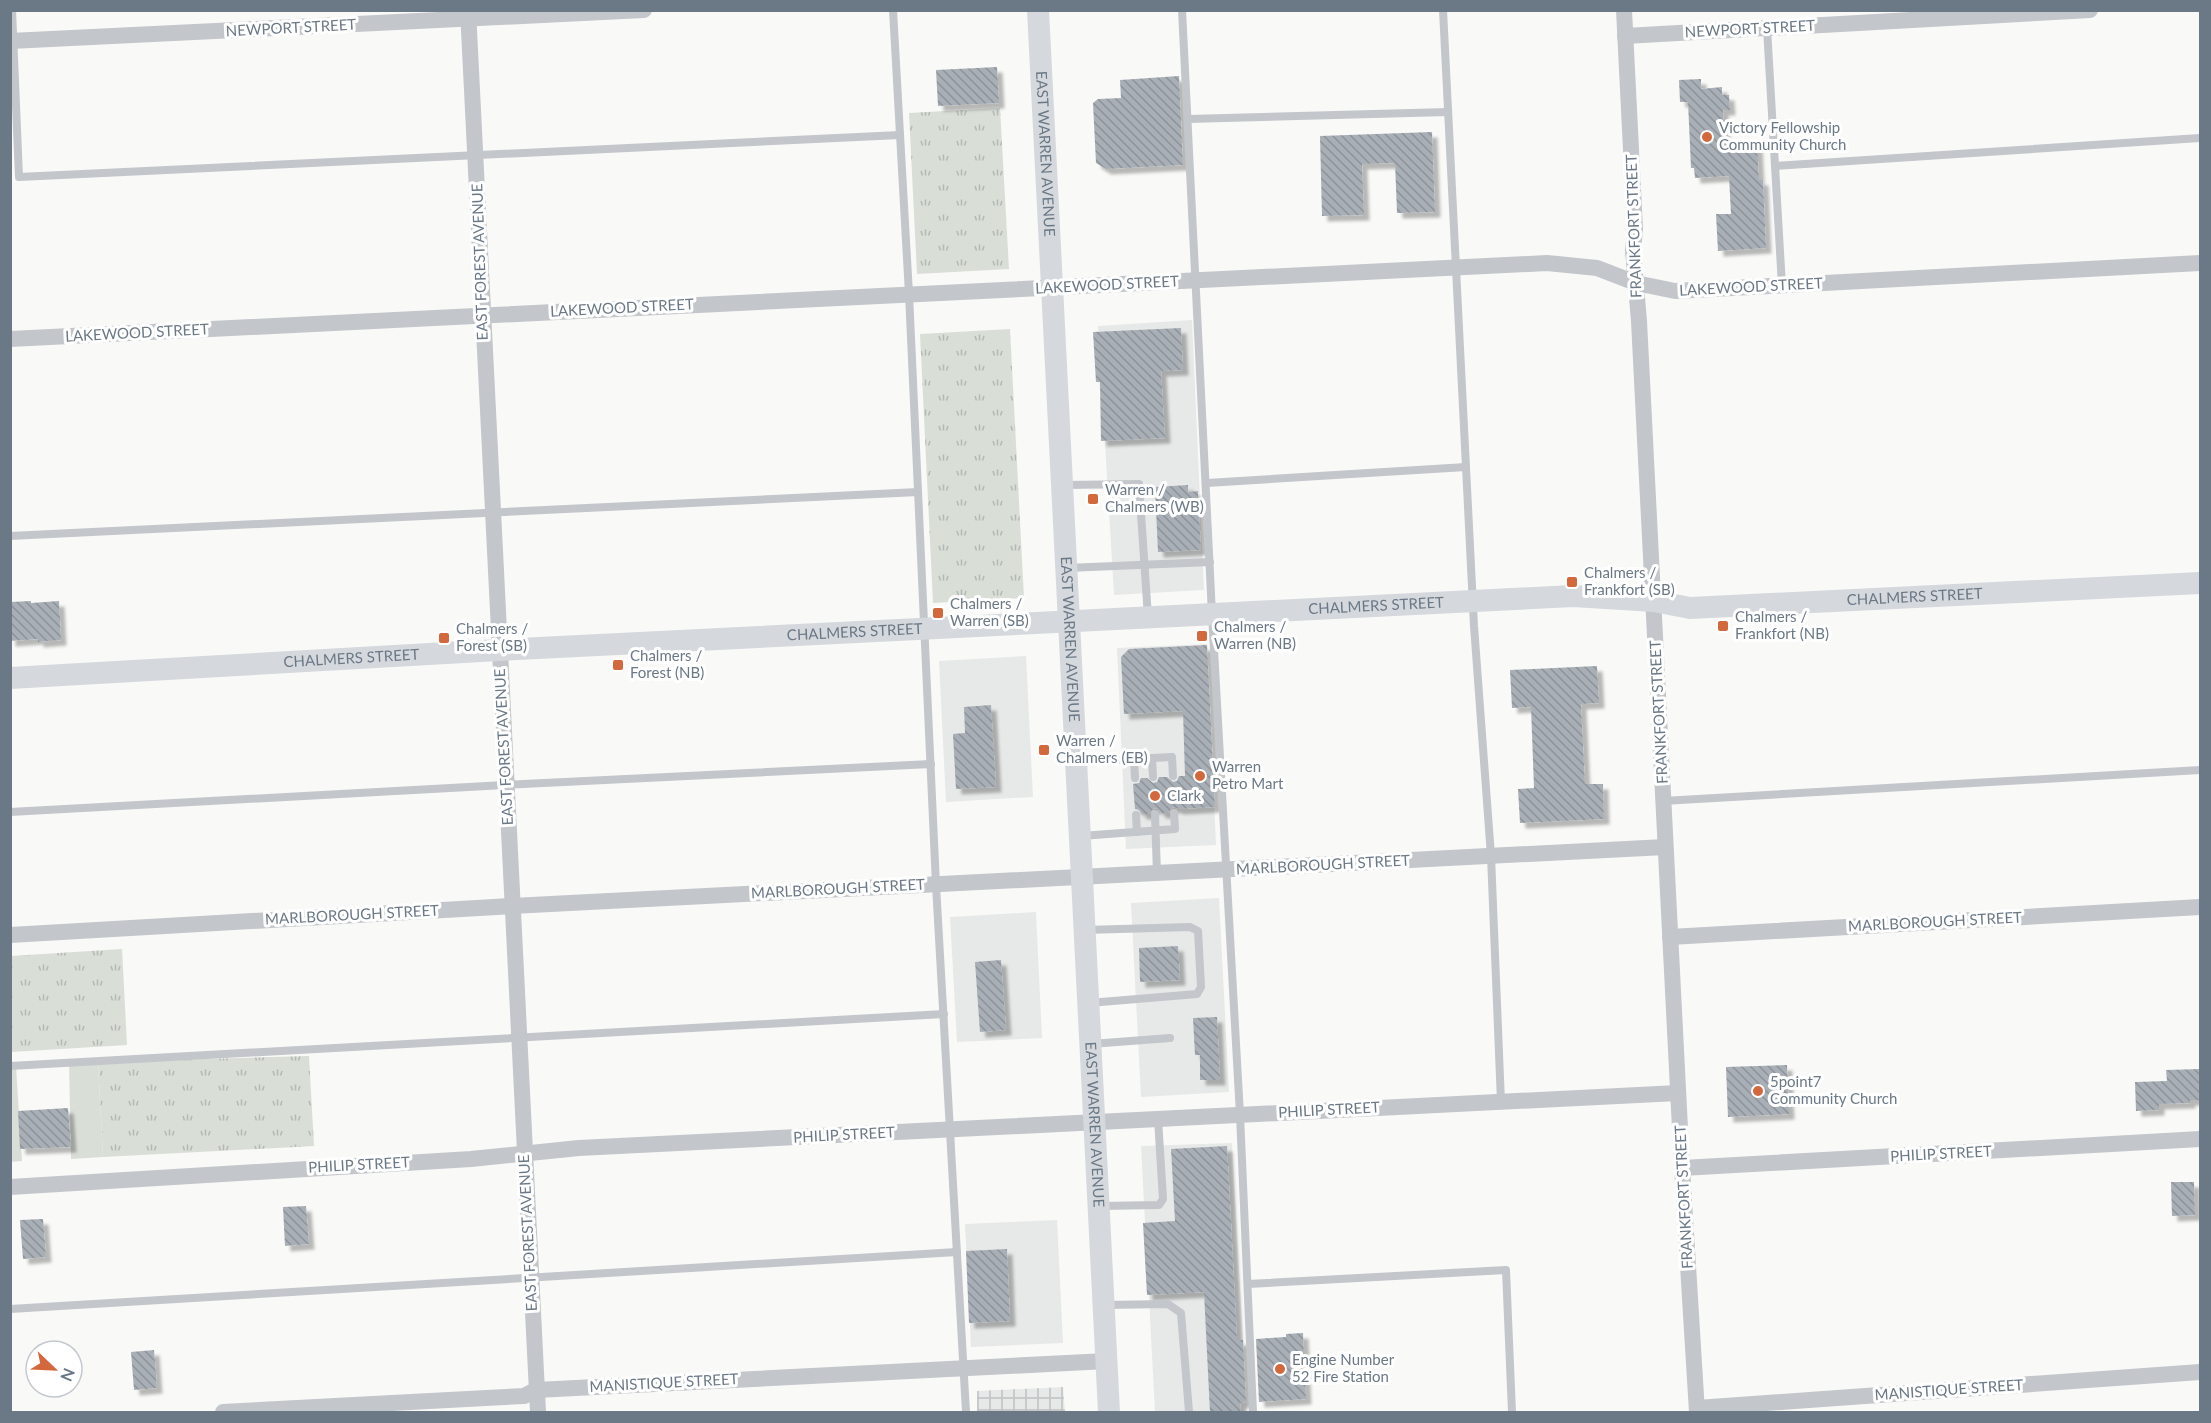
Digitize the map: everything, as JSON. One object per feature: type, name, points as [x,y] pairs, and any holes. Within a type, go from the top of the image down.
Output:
[{"type":"street","name":"NEWPORT STREET","points":[[12,41],[468,15],[644,10]]},
{"type":"street","name":"EAST WARREN AVENUE","points":[[1038,10],[1109,1413]]},
{"type":"street","name":"FRANKFORT STREET","points":[[1624,10],[1635,283],[1697,1410]]},
{"type":"street","name":"NEWPORT STREET","points":[[1625,36],[2090,10]]},
{"type":"street","name":"EAST FOREST AVENUE","points":[[468,15],[538,1413]]},
{"type":"street","name":"LAKEWOOD STREET","points":[[10,339],[1547,263],[1598,268],[1635,283],[1675,291],[2200,263]]},
{"type":"street","name":"CHALMERS STREET","points":[[10,678],[499,650],[1573,596],[1653,601],[1690,608],[2200,583]]},
{"type":"street","name":"MARLBOROUGH STREET","points":[[10,935],[512,906],[1665,847]]},
{"type":"street","name":"MARLBOROUGH STREET","points":[[1670,937],[2200,907]]},
{"type":"street","name":"PHILIP STREET","points":[[10,1187],[471,1159],[579,1148],[1678,1093]]},
{"type":"street","name":"PHILIP STREET","points":[[1682,1168],[2200,1139]]},
{"type":"street","name":"MANISTIQUE STREET","points":[[223,1413],[524,1396],[536,1390],[1107,1361]]},
{"type":"street","name":"MANISTIQUE STREET","points":[[1697,1410],[2200,1372]]},
{"type":"lane","points":[[12,10],[20,177],[900,135]]},
{"type":"lane","points":[[893,10],[909,294],[936,885],[966,1413]]},
{"type":"lane","points":[[1182,10],[1240,1115],[1253,1413]]},
{"type":"lane","points":[[1443,10],[1473,601],[1491,856],[1501,1102]]},
{"type":"lane","points":[[1767,28],[1782,286]]},
{"type":"lane","points":[[1188,119],[1448,112]]},
{"type":"lane","points":[[1775,166],[2200,138]]},
{"type":"lane","points":[[1207,483],[1466,467]]},
{"type":"lane","points":[[1062,485],[1139,484],[1148,618]]},
{"type":"lane","points":[[10,536],[918,492]]},
{"type":"lane","points":[[1066,568],[1210,562]]},
{"type":"lane","points":[[1075,762],[1172,757],[1173,776]]},
{"type":"lane","points":[[1152,758],[1153,777]]},
{"type":"lane","points":[[1134,759],[1134,778]]},
{"type":"lane","points":[[10,812],[931,764]]},
{"type":"lane","points":[[1663,801],[2200,770]]},
{"type":"lane","points":[[1080,836],[1175,829],[1174,813]]},
{"type":"lane","points":[[1136,814],[1137,832]]},
{"type":"lane","points":[[1155,814],[1157,874]]},
{"type":"lane","points":[[1084,930],[1190,927],[1198,931],[1201,987],[1197,994],[1088,1004]]},
{"type":"lane","points":[[10,1066],[944,1014]]},
{"type":"lane","points":[[1090,1044],[1170,1038]]},
{"type":"lane","points":[[1099,1206],[1159,1205],[1163,1199],[1158,1119]]},
{"type":"lane","points":[[10,1309],[957,1252]]},
{"type":"lane","points":[[1248,1284],[1506,1270],[1512,1413]]},
{"type":"lane","points":[[1104,1305],[1168,1304],[1181,1312],[1189,1413]]},
{"type":"shaded area","points":[[1192,320],[1204,590],[1114,595],[1098,326]]},
{"type":"shaded area","points":[[1207,644],[1216,845],[1126,849],[1117,648]]},
{"type":"shaded area","points":[[1026,656],[1033,797],[946,802],[939,661]]},
{"type":"shaded area","points":[[1219,898],[1229,1092],[1141,1097],[1131,903]]},
{"type":"shaded area","points":[[1036,912],[1042,1038],[957,1042],[950,917]]},
{"type":"shaded area","points":[[1232,1143],[1247,1412],[1155,1412],[1141,1146]]},
{"type":"shaded area","points":[[1057,1220],[1063,1343],[971,1347],[965,1224]]},
{"type":"shaded area","points":[[1063,1387],[1065,1412],[977,1412],[977,1391]]},
{"type":"green space","points":[[1000,108],[1009,269],[917,274],[909,113]]},
{"type":"green space","points":[[1010,329],[1024,598],[933,603],[920,334]]},
{"type":"green space","points":[[122,949],[127,1045],[11,1052],[11,956]]},
{"type":"green space","points":[[309,1056],[314,1146],[103,1157],[98,1062]]},
{"type":"green space","points":[[98,1062],[103,1157],[71,1159],[69,1063]]},
{"type":"green space","points":[[11,1066],[16,1066],[22,1161],[11,1162]]},
{"type":"building","points":[[997,67],[999,103],[938,106],[936,70]]},
{"type":"building","points":[[1179,76],[1183,165],[1106,169],[1096,163],[1093,103],[1098,99],[1121,98],[1120,80]]},
{"type":"building","points":[[1701,79],[1701,89],[1722,87],[1722,95],[1729,95],[1730,110],[1723,110],[1725,143],[1757,142],[1759,180],[1763,180],[1766,248],[1718,251],[1716,214],[1731,214],[1729,176],[1695,178],[1694,168],[1691,168],[1688,102],[1680,102],[1679,80]]},
{"type":"building","points":[[1432,132],[1435,212],[1397,213],[1395,163],[1362,164],[1364,215],[1322,216],[1320,136]]},
{"type":"building","points":[[1181,328],[1183,370],[1161,371],[1165,438],[1101,441],[1100,382],[1096,382],[1093,332]]},
{"type":"building","points":[[1188,485],[1188,492],[1198,491],[1201,550],[1158,552],[1155,487]]},
{"type":"building","points":[[31,601],[31,603],[59,601],[61,640],[10,641],[10,602]]},
{"type":"building","points":[[1207,645],[1215,807],[1179,809],[1173,807],[1168,813],[1161,813],[1154,808],[1149,814],[1142,814],[1135,809],[1133,784],[1139,783],[1141,778],[1147,778],[1153,783],[1157,782],[1159,777],[1167,777],[1173,782],[1177,781],[1179,776],[1185,776],[1183,711],[1124,714],[1121,657],[1129,649]]},
{"type":"building","points":[[1597,666],[1599,703],[1581,704],[1585,784],[1603,784],[1604,819],[1520,823],[1518,789],[1534,788],[1531,707],[1512,708],[1510,670]]},
{"type":"building","points":[[991,705],[996,787],[956,789],[953,734],[965,733],[964,707]]},
{"type":"building","points":[[1178,946],[1180,980],[1140,982],[1139,948]]},
{"type":"building","points":[[1001,960],[1006,1030],[980,1032],[975,962]]},
{"type":"building","points":[[1217,1017],[1220,1080],[1200,1080],[1200,1055],[1195,1055],[1193,1018]]},
{"type":"building","name":"5point7 Community Church","points":[[1787,1065],[1789,1114],[1728,1117],[1726,1067]]},
{"type":"building","points":[[2200,1069],[2200,1100],[2190,1100],[2190,1103],[2159,1104],[2159,1110],[2136,1111],[2135,1082],[2167,1081],[2166,1070]]},
{"type":"building","points":[[68,1108],[71,1147],[20,1149],[18,1111]]},
{"type":"building","points":[[1227,1146],[1237,1340],[1243,1340],[1246,1402],[1240,1403],[1241,1413],[1210,1413],[1204,1292],[1147,1295],[1143,1223],[1175,1221],[1171,1149]]},
{"type":"building","points":[[2171,1182],[2194,1182],[2195,1215],[2172,1216]]},
{"type":"building","points":[[306,1206],[309,1244],[285,1246],[283,1207]]},
{"type":"building","points":[[43,1219],[46,1257],[23,1259],[20,1220]]},
{"type":"building","points":[[1007,1249],[1010,1321],[969,1323],[966,1251]]},
{"type":"building","name":"Engine Number 52 Fire Station","points":[[1303,1333],[1306,1399],[1259,1402],[1256,1339],[1286,1337],[1286,1334]]},
{"type":"building","points":[[154,1350],[157,1388],[134,1390],[131,1352]]},
{"type":"place","name":"Victory Fellowship Community Church","points":[[1707,137]]},
{"type":"place","name":"Warren / Chalmers (WB)","points":[[1093,499]]},
{"type":"place","name":"Chalmers / Frankfort (SB)","points":[[1572,582]]},
{"type":"place","name":"Chalmers / Warren (SB)","points":[[938,613]]},
{"type":"place","name":"Chalmers / Frankfort (NB)","points":[[1723,626]]},
{"type":"place","name":"Chalmers / Warren (NB)","points":[[1202,636]]},
{"type":"place","name":"Chalmers / Forest (SB)","points":[[444,638]]},
{"type":"place","name":"Chalmers / Forest (NB)","points":[[618,665]]},
{"type":"place","name":"Warren / Chalmers (EB)","points":[[1044,750]]},
{"type":"place","name":"Warren Petro Mart","points":[[1200,776]]},
{"type":"place","name":"Clark","points":[[1155,796]]},
{"type":"place","name":"5point7 Community Church","points":[[1758,1091]]},
{"type":"place","name":"Engine Number 52 Fire Station","points":[[1280,1369]]}]
